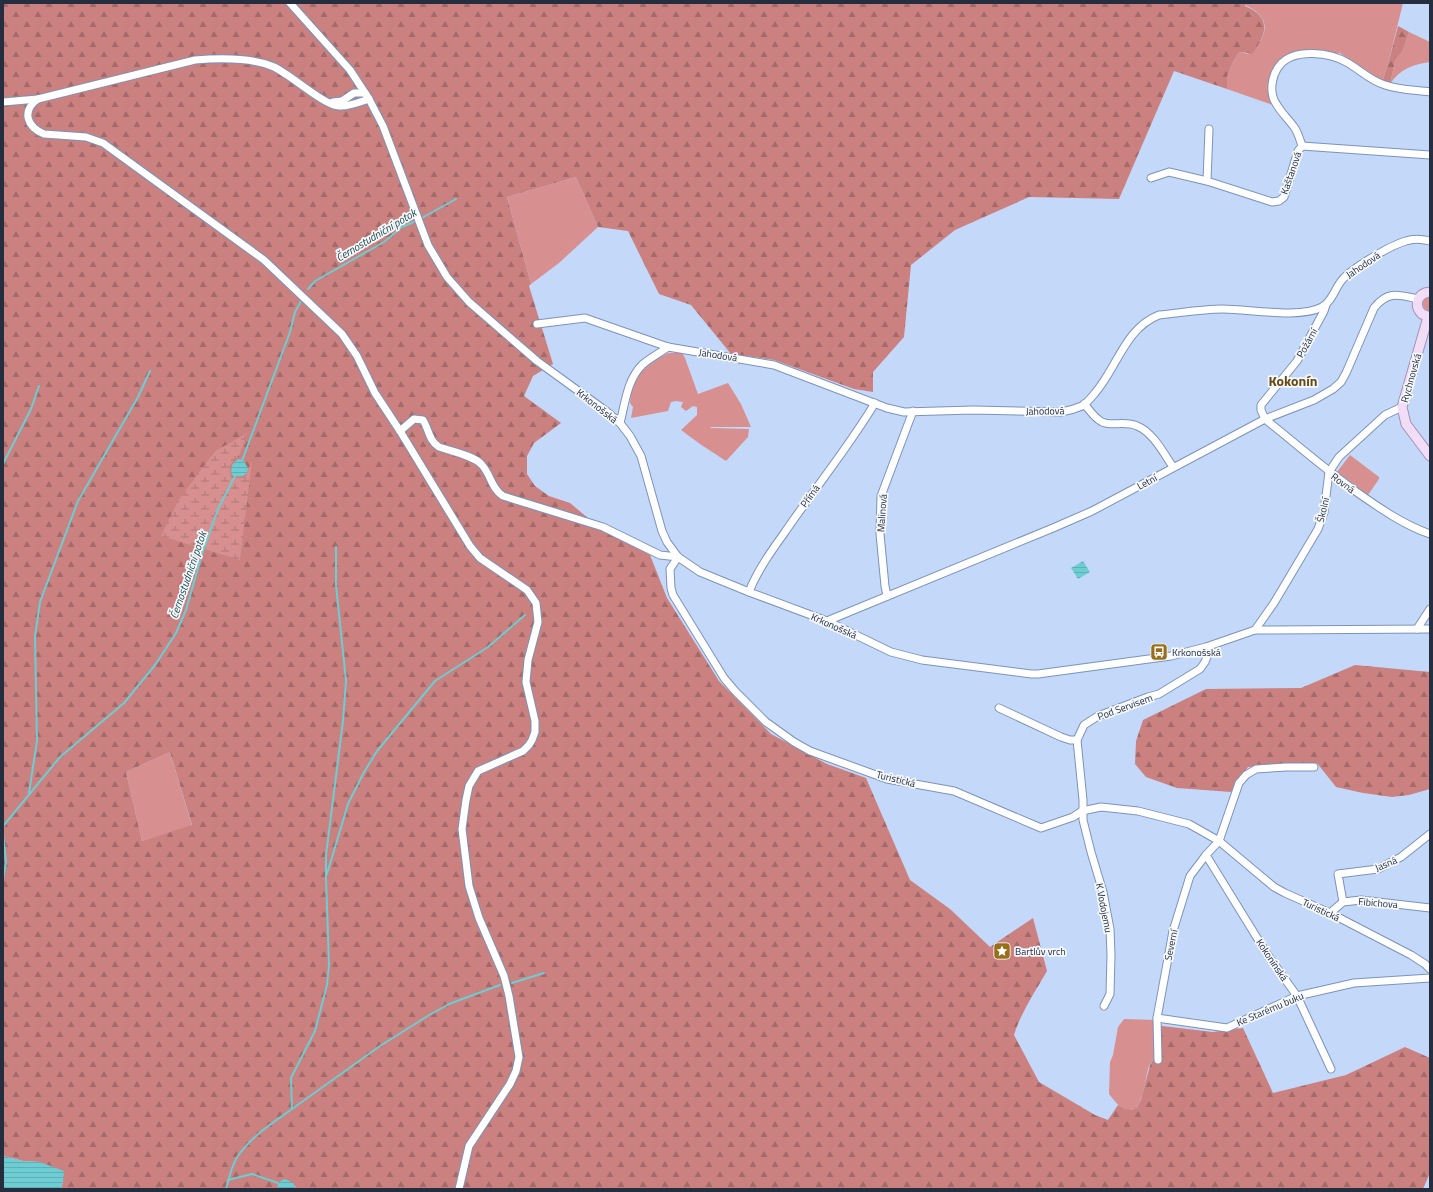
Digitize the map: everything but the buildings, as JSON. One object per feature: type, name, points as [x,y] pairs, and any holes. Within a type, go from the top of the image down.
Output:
[{"type":"main road","points":[[1429,317],[1419,312],[1417,306],[1418,299],[1425,293],[1430,292]]},
{"type":"main road","name":"Rychnovská","points":[[1429,317],[1402,407],[1406,424],[1430,456]]},
{"type":"street","name":"Krkonošská","points":[[290,3],[350,70],[369,99],[383,126],[428,245],[447,277],[469,302],[537,362],[606,411],[620,423],[630,436],[641,456],[662,531],[670,547],[678,557],[708,576],[827,621],[882,648],[902,656],[1031,674],[1172,656],[1206,647],[1255,630],[1430,629]]},
{"type":"street","points":[[1302,146],[1295,128],[1275,103],[1272,96],[1275,71],[1285,60],[1293,56],[1300,54],[1332,57],[1347,62],[1377,83],[1385,86],[1430,92]]},
{"type":"street","points":[[3,102],[38,99],[195,60],[208,59],[239,60],[262,63],[274,67],[289,75],[333,105],[342,106],[369,99]]},
{"type":"street","points":[[349,96],[353,90],[350,70]]},
{"type":"street","points":[[327,102],[342,101],[354,93],[365,93]]},
{"type":"street","points":[[38,99],[32,103],[28,111],[29,122],[38,132],[48,135],[86,137],[103,143],[264,260],[342,334],[357,356],[375,394],[400,431],[470,546],[480,558],[528,590],[536,603],[538,610],[538,622],[528,660],[526,682],[535,721],[532,740],[523,751],[478,771],[469,786],[462,830],[469,886],[479,918],[504,976],[509,996],[519,1057],[516,1071],[510,1084],[469,1146],[459,1189]]},
{"type":"street","points":[[1151,178],[1169,172],[1208,181],[1209,129]]},
{"type":"street","name":"Kaštanová","points":[[1208,181],[1272,202],[1279,201],[1284,197],[1298,150],[1302,146],[1430,155]]},
{"type":"street","name":"Jahodová","points":[[537,324],[585,318],[668,347],[774,365],[887,408],[904,412],[973,410],[1061,412],[1072,410],[1084,404],[1104,383],[1127,342],[1134,333],[1151,318],[1159,315],[1222,309],[1285,313],[1312,311],[1326,305],[1341,280],[1354,269],[1407,240],[1420,239],[1430,241]]},
{"type":"street","name":"Letní","points":[[827,621],[1092,511],[1265,418],[1314,400],[1333,389],[1341,382],[1374,308],[1382,299],[1387,296],[1398,295],[1418,299]]},
{"type":"street","name":"Požární","points":[[1265,418],[1261,410],[1261,405],[1297,361],[1326,305]]},
{"type":"street","points":[[620,423],[628,390],[633,377],[642,365],[668,347]]},
{"type":"street","name":"Přímá","points":[[748,592],[772,551],[866,419],[875,403]]},
{"type":"street","points":[[1084,404],[1099,421],[1105,424],[1124,422],[1139,426],[1150,435],[1173,467]]},
{"type":"street","name":"Školní","points":[[1255,630],[1274,603],[1321,523],[1324,512],[1329,472],[1339,457],[1385,415],[1402,407]]},
{"type":"street","name":"Malinová","points":[[887,596],[880,534],[881,496],[913,412]]},
{"type":"street","name":"Rovná","points":[[1265,418],[1329,472],[1382,510],[1402,522],[1430,534]]},
{"type":"street","points":[[400,431],[414,419],[423,420],[434,444],[477,460],[485,468],[494,489],[502,496],[603,527],[660,555],[678,557]]},
{"type":"street","name":"Turistická","points":[[678,557],[670,569],[673,595],[724,678],[766,722],[794,742],[810,751],[887,779],[954,791],[1041,828],[1073,817],[1082,811],[1101,807],[1138,811],[1189,824],[1219,841],[1274,887],[1285,894],[1330,913],[1412,955],[1430,969]]},
{"type":"street","points":[[1417,629],[1430,608]]},
{"type":"street","name":"Pod Servisem","points":[[1077,740],[1084,725],[1098,716],[1159,694],[1200,669],[1206,662],[1208,654],[1206,647]]},
{"type":"street","points":[[999,708],[1061,737],[1070,740],[1077,740],[1083,800],[1082,811]]},
{"type":"street","points":[[1219,841],[1239,783],[1246,775],[1256,770],[1287,767],[1314,768]]},
{"type":"street","name":"K Vodojemu","points":[[1082,811],[1091,852],[1103,892],[1110,929],[1110,994],[1104,1006]]},
{"type":"street","name":"Jasná","points":[[1343,902],[1338,874],[1378,869],[1401,858],[1430,834]]},
{"type":"street","name":"Severní","points":[[1158,1060],[1157,1018],[1173,931],[1190,876],[1219,841]]},
{"type":"street","name":"Kokonínská","points":[[1206,855],[1267,954],[1297,996],[1331,1069]]},
{"type":"street","name":"Fibichova","points":[[1343,902],[1361,900],[1430,908]]},
{"type":"street","points":[[1330,913],[1343,902]]},
{"type":"street","name":"Ke Starému buku","points":[[1157,1018],[1227,1028],[1297,996],[1354,983],[1430,978]]},
{"type":"green space","points":[[3,3],[1246,3],[1245,6],[1254,10],[1260,15],[1264,27],[1261,40],[1252,54],[1242,52],[1238,53],[1227,77],[1227,89],[1174,71],[1119,199],[1029,197],[955,230],[911,265],[904,337],[873,372],[873,392],[854,389],[774,360],[731,354],[691,305],[659,294],[628,231],[598,227],[576,177],[507,197],[531,284],[529,286],[553,364],[533,376],[524,396],[561,423],[534,443],[527,456],[527,474],[535,486],[549,496],[570,503],[601,529],[650,555],[667,598],[719,681],[771,734],[827,764],[866,778],[910,880],[950,909],[990,947],[1033,918],[1047,971],[1024,1010],[1014,1035],[1039,1082],[1095,1115],[1108,1120],[1118,1105],[1125,1109],[1132,1110],[1137,1107],[1141,1100],[1150,1065],[1155,1056],[1154,1028],[1162,1026],[1213,1032],[1243,1028],[1273,1093],[1346,1075],[1405,1047],[1430,1058],[1430,1173],[1423,1189],[296,1189],[295,1186],[279,1183],[277,1189],[61,1189],[63,1181],[40,1162],[23,1161],[3,1156]],"holes":[[[170,752],[192,825],[142,841],[126,772]]]},
{"type":"green space","points":[[1246,3],[1403,3],[1387,68],[1382,82],[1340,53],[1328,54],[1301,51],[1287,55],[1272,70],[1269,81],[1269,94],[1273,105],[1227,89],[1227,77],[1238,53],[1242,52],[1248,54],[1252,52],[1264,34],[1265,28],[1263,19],[1256,11],[1245,5]]},
{"type":"green space","points":[[1398,26],[1409,32],[1403,50],[1395,61],[1390,84],[1382,82]]},
{"type":"green space","points":[[1409,32],[1430,42],[1430,62],[1407,68],[1390,84],[1395,61],[1403,50]]},
{"type":"green space","points":[[576,177],[598,227],[559,263],[531,284],[507,197]]},
{"type":"green space","points":[[1426,297],[1430,297],[1430,311],[1425,309],[1423,306],[1423,301]]},
{"type":"green space","points":[[669,353],[682,353],[698,394],[728,383],[741,404],[751,427],[710,427],[749,429],[748,437],[726,461],[681,430],[697,415],[697,407],[693,406],[686,411],[681,407],[683,402],[676,401],[671,402],[668,411],[631,418],[633,407],[630,403],[635,380],[652,363]]},
{"type":"green space","points":[[247,433],[240,454],[229,466],[231,478],[245,478],[252,461],[240,560],[161,536],[178,501],[214,452]]},
{"type":"green space","points":[[1350,455],[1379,477],[1368,495],[1337,472]]},
{"type":"green space","points":[[1355,665],[1430,672],[1430,789],[1409,795],[1392,797],[1336,787],[1317,763],[1248,767],[1231,792],[1177,788],[1146,777],[1135,764],[1136,741],[1143,720],[1206,689],[1301,688]]},
{"type":"green space","points":[[170,752],[192,826],[142,841],[126,772]]},
{"type":"green space","points":[[1124,1019],[1156,1020],[1155,1055],[1149,1066],[1139,1104],[1131,1110],[1121,1107],[1109,1094],[1110,1062],[1113,1055],[1118,1027]]},
{"type":"shaded area","points":[[238,459],[243,460],[248,468],[247,473],[243,476],[234,477],[231,473],[232,465]]},
{"type":"shaded area","points":[[1083,561],[1090,572],[1078,579],[1071,568]]},
{"type":"shaded area","points":[[3,1156],[23,1161],[40,1162],[64,1171],[61,1189],[3,1189]]},
{"type":"shaded area","points":[[285,1179],[293,1183],[296,1189],[277,1189],[280,1182]]},
{"type":"waterway","name":"Černostudniční potok","points":[[420,219],[456,199]]},
{"type":"waterway","name":"Černostudniční potok","points":[[308,289],[315,281],[384,242],[402,227],[416,221]]},
{"type":"waterway","name":"Černostudniční potok","points":[[242,461],[290,332],[295,312],[301,301]]},
{"type":"waterway","points":[[29,793],[37,741],[35,637],[40,602],[78,501],[138,397],[150,371]]},
{"type":"waterway","points":[[3,464],[31,409],[39,386]]},
{"type":"waterway","name":"Černostudniční potok","points":[[3,828],[60,757],[124,703],[155,665],[176,633],[186,610],[202,554],[218,509],[235,476]]},
{"type":"waterway","points":[[226,1189],[233,1166],[242,1151],[261,1131],[292,1109],[291,1078],[315,1031],[327,985],[329,965],[326,855],[343,721],[346,681],[336,585],[336,547]]},
{"type":"waterway","points":[[327,874],[348,804],[363,774],[377,751],[435,681],[488,647],[525,615]]},
{"type":"waterway","name":"Černostudniční potok","points":[[3,833],[6,862],[3,880]]},
{"type":"waterway","points":[[512,983],[544,973]]},
{"type":"waterway","points":[[292,1109],[380,1046],[426,1017],[449,1004],[500,985]]},
{"type":"waterway","points":[[228,1180],[252,1174],[278,1183]]},
{"type":"place","name":"Krkonošská","points":[[1159,652]]},
{"type":"place","name":"Bartlův vrch","points":[[1002,951]]},
{"type":"district","name":"Kokonín","points":[[1293,380]]}]
